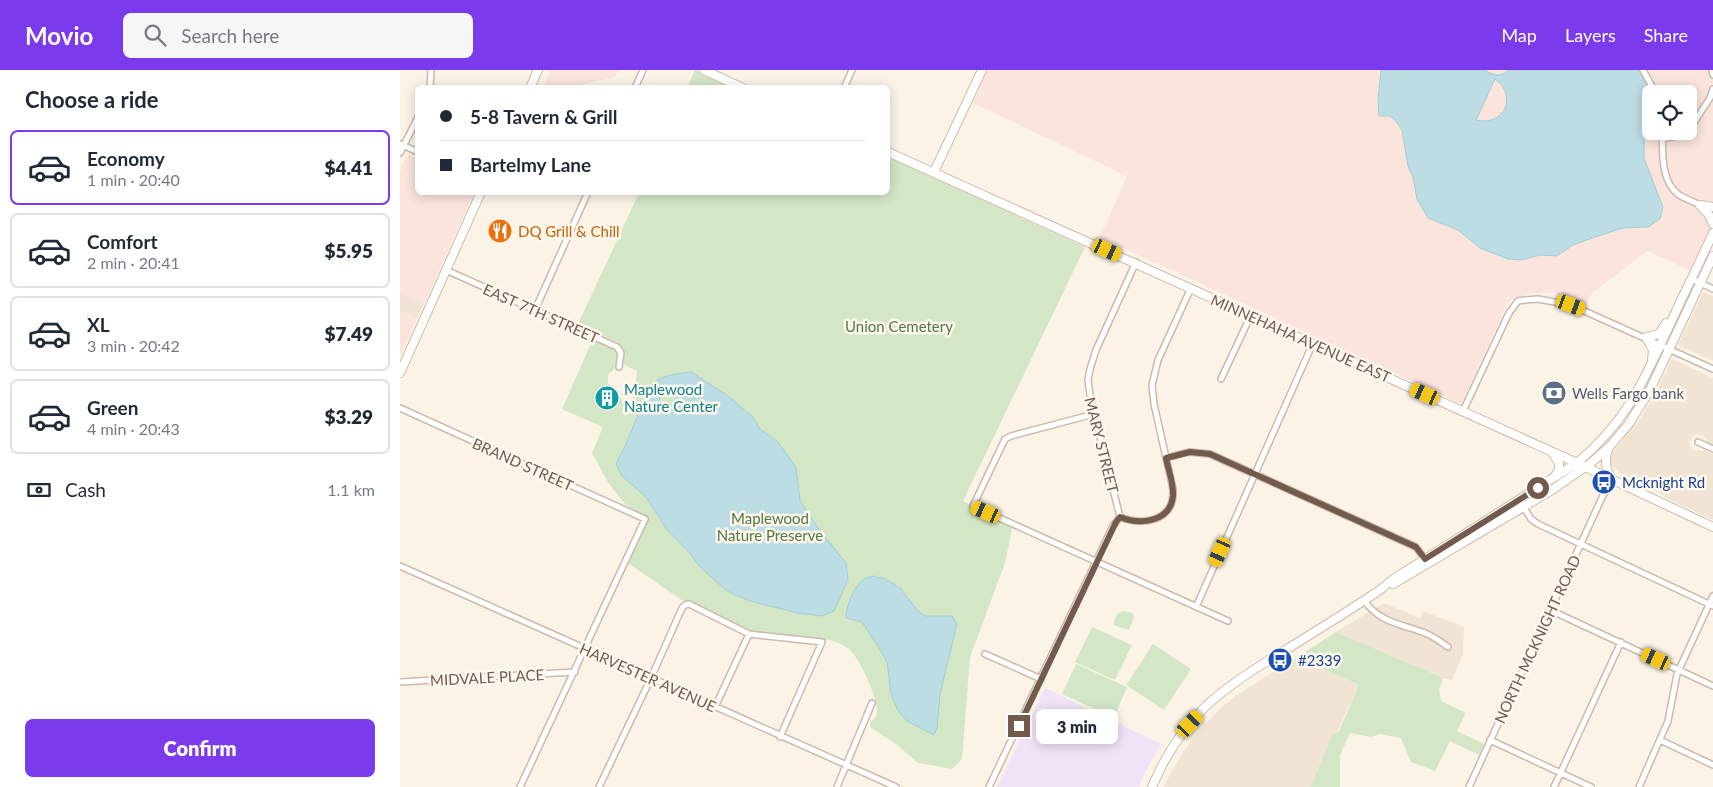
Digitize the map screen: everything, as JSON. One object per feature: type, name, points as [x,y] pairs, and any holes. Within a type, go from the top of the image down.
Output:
[{"type":"main road","points":[[531,85],[538,70]]},
{"type":"main road","points":[[704,70],[736,85]]},
{"type":"main road","points":[[934,172],[982,70]]},
{"type":"main road","name":"MINNEHAHA AVENUE EAST","points":[[890,153],[1136,262],[1547,449],[1713,527]]},
{"type":"main road","points":[[400,373],[480,195]]},
{"type":"main road","points":[[1700,204],[1713,208]]},
{"type":"main road","points":[[1700,204],[1709,215],[1713,224]]},
{"type":"main road","points":[[1152,787],[1174,745],[1207,705],[1226,689],[1364,600],[1395,583],[1518,500],[1577,463],[1603,439],[1621,418],[1651,367],[1713,233]]},
{"type":"main road","points":[[1426,561],[1524,507],[1585,467],[1610,446],[1644,402],[1713,256]]},
{"type":"main road","points":[[1651,367],[1653,350],[1646,337],[1659,334],[1669,317],[1677,309]]},
{"type":"main road","points":[[1610,446],[1607,453],[1606,466],[1607,472],[1613,480]]},
{"type":"main road","points":[[1547,449],[1560,463],[1555,477]]},
{"type":"street","points":[[430,85],[431,70]]},
{"type":"street","points":[[636,85],[643,70]]},
{"type":"street","points":[[845,85],[852,70]]},
{"type":"street","points":[[1643,70],[1651,85]]},
{"type":"street","points":[[1712,70],[1713,75]]},
{"type":"street","points":[[1697,118],[1710,98],[1713,89]]},
{"type":"street","points":[[400,153],[402,144],[415,122]]},
{"type":"street","points":[[1662,140],[1665,172],[1671,186],[1684,198],[1700,204]]},
{"type":"street","points":[[402,144],[415,150]]},
{"type":"street","points":[[535,310],[587,195]]},
{"type":"street","name":"MARY STREET","points":[[1120,517],[1090,399],[1088,380],[1092,359],[1136,262]]},
{"type":"street","name":"EAST 7TH STREET","points":[[446,270],[616,347],[621,353],[619,367]]},
{"type":"street","points":[[1692,279],[1713,289]]},
{"type":"street","points":[[989,787],[1113,526],[1120,517],[1136,522],[1146,522],[1161,516],[1168,509],[1173,494],[1152,394],[1153,376],[1158,360],[1191,288]]},
{"type":"street","points":[[1463,411],[1509,313],[1518,301],[1538,299],[1571,305],[1646,337],[1713,369]]},
{"type":"street","points":[[1221,379],[1251,315]]},
{"type":"street","points":[[1196,607],[1313,343]]},
{"type":"street","points":[[1455,408],[1468,401]]},
{"type":"street","name":"BRAND STREET","points":[[400,408],[645,519],[586,649]]},
{"type":"street","points":[[1094,414],[1005,439],[973,506],[1228,622]]},
{"type":"street","points":[[1698,442],[1713,449]]},
{"type":"street","points":[[1166,458],[1190,452],[1203,452],[1416,547],[1426,561]]},
{"type":"street","name":"NORTH MCKNIGHT ROAD","points":[[1469,787],[1605,491]]},
{"type":"street","points":[[1518,500],[1534,522],[1711,605]]},
{"type":"street","name":"HARVESTER AVENUE","points":[[400,566],[780,737],[896,787]]},
{"type":"street","points":[[1639,787],[1668,721],[1679,670],[1711,605],[1713,596]]},
{"type":"street","points":[[1364,600],[1382,618],[1403,627],[1426,633],[1448,647]]},
{"type":"street","points":[[599,787],[685,605],[689,604],[749,634],[822,642],[780,737]]},
{"type":"street","points":[[1550,610],[1713,686]]},
{"type":"street","points":[[714,707],[749,634]]},
{"type":"street","points":[[1554,787],[1620,642]]},
{"type":"street","points":[[520,787],[586,649]]},
{"type":"street","points":[[985,654],[1041,680]]},
{"type":"street","name":"MIDVALE PLACE","points":[[400,682],[575,672]]},
{"type":"street","points":[[837,787],[872,703]]},
{"type":"street","points":[[1490,740],[1591,787]]},
{"type":"street","points":[[1660,740],[1713,765]]},
{"type":"shaded area","points":[[551,70],[618,70],[615,77],[586,83],[584,85],[544,85]]},
{"type":"shaded area","points":[[988,70],[1713,70],[1713,225],[1692,271],[1647,251],[1592,293],[1585,307],[1555,293],[1530,293],[1509,301],[1461,404],[1100,237],[1127,176],[973,103]]},
{"type":"shaded area","points":[[408,154],[415,157],[415,195],[473,195],[424,304],[400,293],[400,171]]},
{"type":"shaded area","points":[[1703,292],[1713,296],[1713,361],[1678,345]]},
{"type":"shaded area","points":[[400,293],[424,304],[417,319],[400,311]]},
{"type":"shaded area","points":[[400,311],[417,319],[400,357]]},
{"type":"shaded area","points":[[1672,359],[1713,378],[1713,445],[1708,443],[1705,437],[1697,434],[1693,436],[1689,443],[1690,447],[1695,451],[1704,450],[1713,454],[1713,520],[1668,499],[1657,490],[1619,472],[1611,464],[1612,453],[1642,416],[1657,391]]},
{"type":"shaded area","points":[[1384,603],[1420,618],[1423,611],[1464,627],[1463,654],[1452,680],[1443,678],[1336,632]]},
{"type":"shaded area","points":[[1297,657],[1359,685],[1311,787],[1163,787],[1183,752],[1201,728],[1222,707],[1235,696]]},
{"type":"shaded area","points":[[1045,688],[1161,744],[1139,787],[997,787]]},
{"type":"green space","points":[[695,70],[729,85],[688,85]]},
{"type":"green space","points":[[890,158],[1085,247],[963,501],[996,518],[1013,524],[1005,563],[970,657],[962,759],[952,769],[918,763],[896,744],[870,727],[870,722],[877,714],[875,699],[859,663],[846,647],[829,640],[751,631],[691,602],[683,601],[628,563],[648,521],[647,518],[626,505],[609,484],[592,453],[603,427],[562,409],[593,339],[615,350],[618,354],[616,367],[608,375],[608,383],[616,390],[627,410],[632,405],[637,371],[624,365],[624,352],[617,342],[578,324],[638,195],[890,195]]},
{"type":"green space","points":[[1123,611],[1132,613],[1134,617],[1129,630],[1113,625],[1117,614]]},
{"type":"green space","points":[[1092,627],[1132,645],[1115,680],[1075,662]]},
{"type":"green space","points":[[1336,632],[1443,678],[1439,690],[1441,701],[1466,713],[1457,731],[1484,744],[1479,755],[1450,741],[1435,771],[1411,762],[1401,738],[1380,734],[1371,737],[1350,733],[1340,755],[1340,787],[1311,787],[1332,735],[1339,731],[1359,685],[1297,657]]},
{"type":"green space","points":[[1153,644],[1191,669],[1164,710],[1126,685]]},
{"type":"green space","points":[[1076,664],[1127,687],[1114,718],[1062,694]]},
{"type":"water","points":[[1381,70],[1485,70],[1497,75],[1506,73],[1508,70],[1641,70],[1647,84],[1642,85],[1642,140],[1644,140],[1644,158],[1663,207],[1660,219],[1648,227],[1623,228],[1598,236],[1573,245],[1557,256],[1540,255],[1521,260],[1508,259],[1480,248],[1458,230],[1428,218],[1417,199],[1413,177],[1408,166],[1402,130],[1394,119],[1389,116],[1379,116],[1378,99]],"holes":[[[1495,79],[1506,93],[1507,101],[1501,114],[1494,119],[1486,121],[1476,120]]]},
{"type":"water","points":[[691,372],[728,396],[753,417],[760,429],[777,441],[796,467],[800,501],[818,528],[846,563],[848,580],[834,611],[822,616],[798,613],[750,601],[727,591],[700,567],[688,551],[668,531],[646,497],[622,476],[616,464],[650,386],[663,377]],"holes":[[[669,391],[675,396],[675,401],[668,409],[659,406],[658,402],[663,392]]]},
{"type":"water","points":[[873,576],[886,579],[901,589],[917,610],[925,616],[952,616],[957,624],[940,694],[937,728],[934,735],[907,721],[897,709],[891,694],[887,662],[881,651],[862,622],[846,618],[849,603],[856,588],[863,580]]},
{"type":"place","name":"DQ Grill & Chill","points":[[500,231]]},
{"type":"place","name":"Wells Fargo bank","points":[[1554,393]]},
{"type":"place","name":"Maplewood Nature Center","points":[[607,398]]},
{"type":"place","name":"Mcknight Rd","points":[[1604,482]]},
{"type":"place","name":"#2339","points":[[1280,660]]},
{"type":"route","points":[[1019,726],[1113,526],[1120,517],[1136,522],[1152,520],[1165,513],[1171,504],[1173,489],[1166,458],[1196,451],[1210,454],[1416,547],[1425,559],[1538,488]]},
{"type":"park label","name":"Union Cemetery","points":[[899,326]]},
{"type":"park label","name":"Maplewood Nature Preserve","points":[[770,526]]}]
